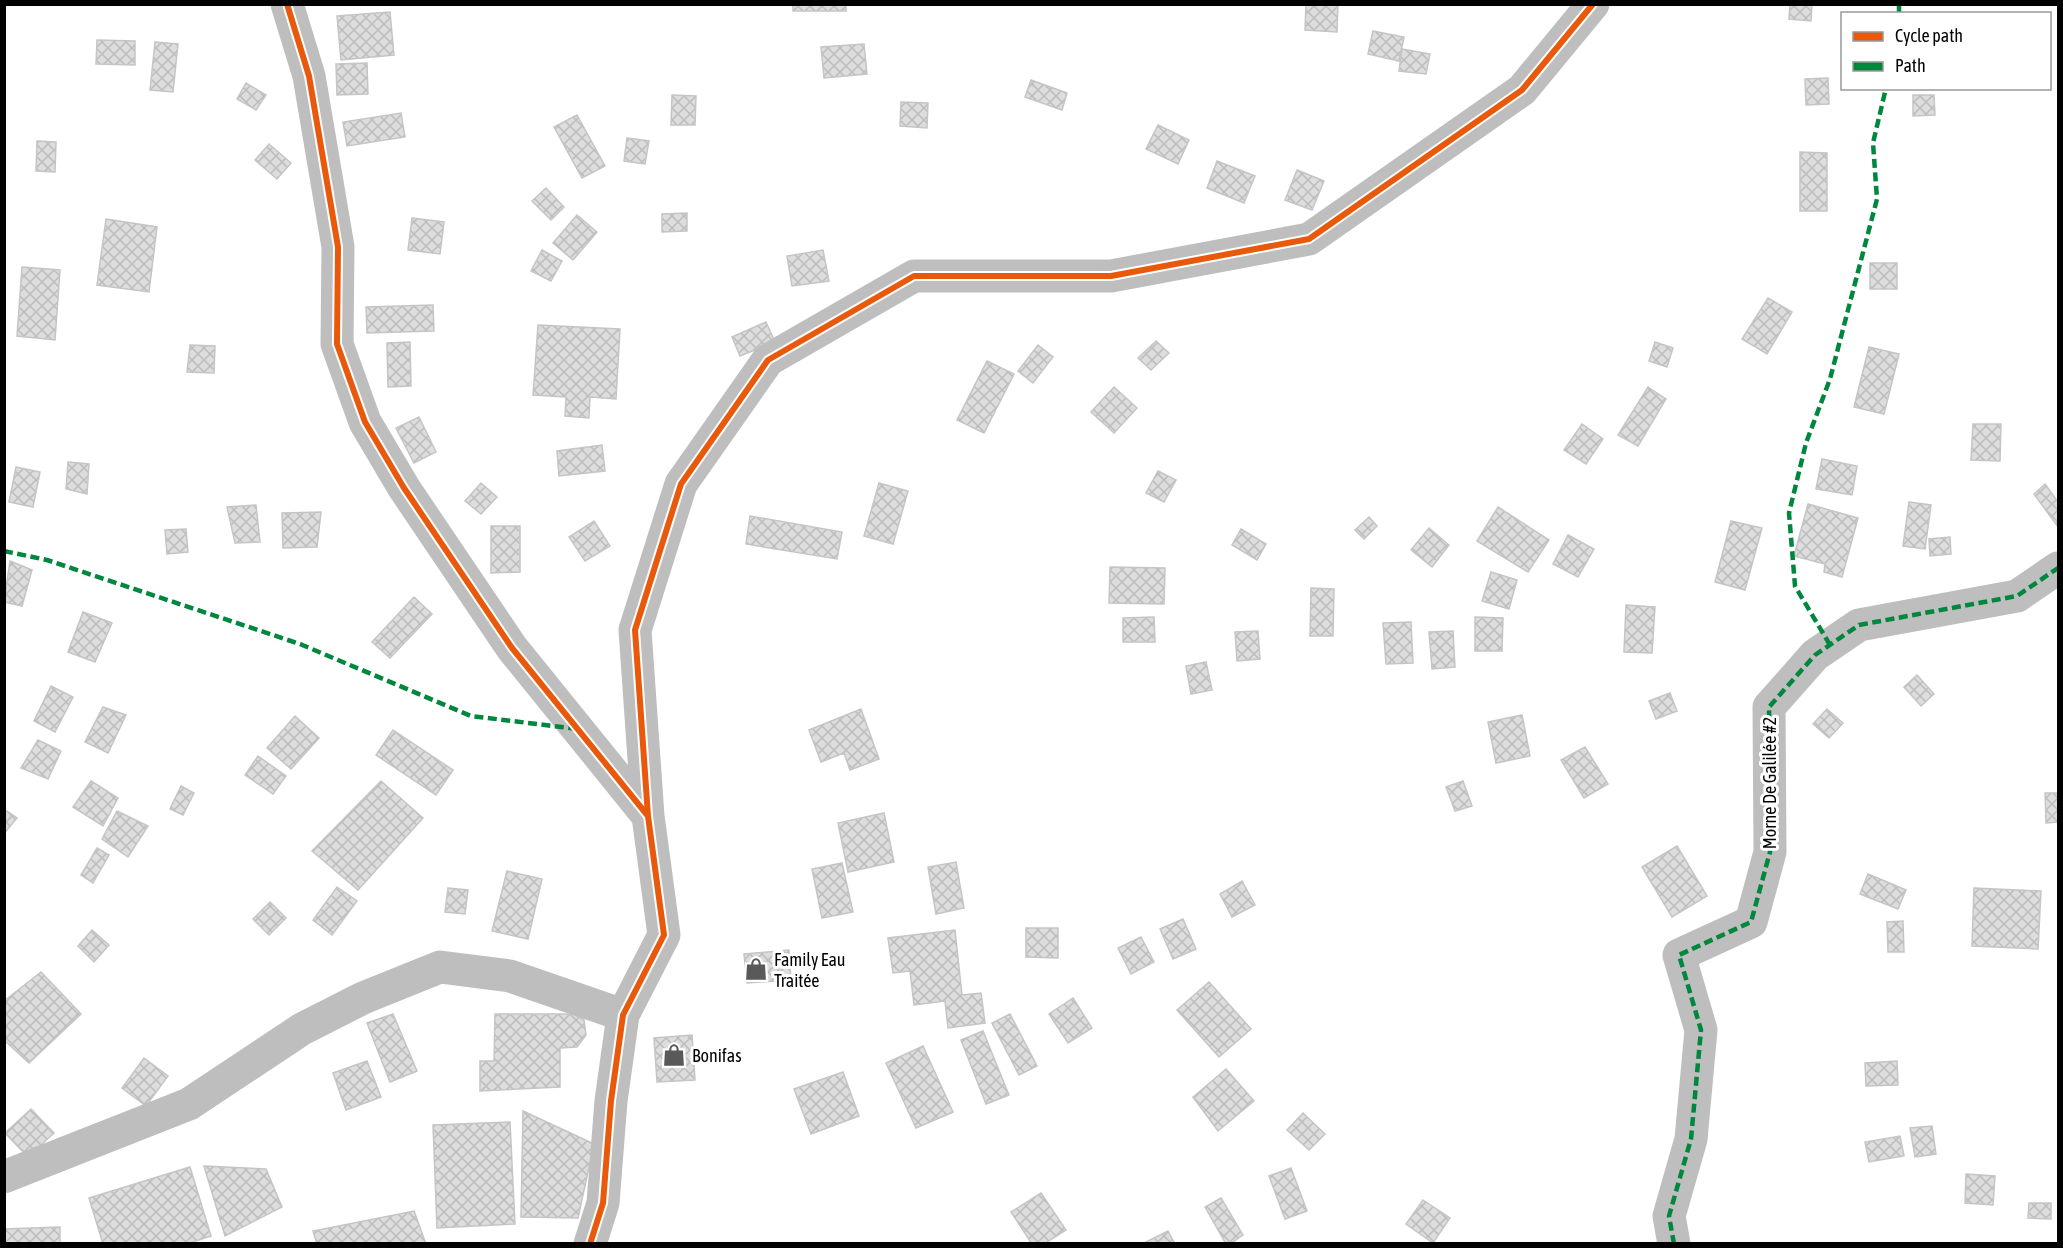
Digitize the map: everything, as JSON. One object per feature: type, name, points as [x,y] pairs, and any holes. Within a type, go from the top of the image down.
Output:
[{"type":"street","points":[[287,4],[309,76],[336,237],[337,344],[365,422],[404,488],[512,648],[648,816]]},
{"type":"street","points":[[590,1244],[603,1203],[611,1101],[623,1015],[663,935],[648,816],[635,630],[681,484],[768,360],[914,276],[1111,276],[1309,239],[1522,90],[1593,4]]},
{"type":"street","points":[[311,334],[346,367]]},
{"type":"street","name":"Morne De Galilée #2","points":[[1674,1244],[1670,1216],[1691,1139],[1701,1030],[1679,955],[1751,921],[1770,852],[1769,707],[1815,655],[1859,625],[2017,596],[2058,568]]},
{"type":"street","points":[[4,1177],[189,1104],[302,1029],[363,998],[440,967],[510,976],[623,1015]]},
{"type":"building","points":[[793,4],[846,4],[846,11],[793,11]]},
{"type":"building","points":[[1306,4],[1338,4],[1337,32],[1305,30]]},
{"type":"building","points":[[1790,4],[1812,4],[1811,21],[1789,19]]},
{"type":"building","points":[[390,12],[394,55],[341,60],[337,16]]},
{"type":"building","points":[[1373,31],[1404,37],[1399,61],[1368,54]]},
{"type":"building","points":[[97,40],[135,41],[135,65],[96,64]]},
{"type":"building","points":[[155,42],[178,44],[173,92],[150,90]]},
{"type":"building","points":[[864,44],[867,74],[824,78],[821,47]]},
{"type":"building","points":[[1402,49],[1430,54],[1426,74],[1399,71]]},
{"type":"building","points":[[367,63],[368,94],[337,95],[336,64]]},
{"type":"building","points":[[1828,78],[1829,104],[1806,105],[1805,79]]},
{"type":"building","points":[[1031,80],[1067,93],[1062,110],[1025,97]]},
{"type":"building","points":[[246,83],[266,95],[256,110],[237,99]]},
{"type":"building","points":[[672,95],[696,96],[695,125],[671,125]]},
{"type":"building","points":[[1913,95],[1934,95],[1935,115],[1913,116]]},
{"type":"building","points":[[901,102],[928,103],[927,128],[900,126]]},
{"type":"building","points":[[401,113],[405,137],[347,146],[343,122]]},
{"type":"building","points":[[577,115],[605,166],[582,178],[554,127]]},
{"type":"building","points":[[1158,125],[1189,140],[1178,164],[1146,149]]},
{"type":"building","points":[[627,138],[649,141],[645,164],[624,161]]},
{"type":"building","points":[[37,141],[56,142],[55,172],[36,171]]},
{"type":"building","points":[[269,144],[291,163],[277,179],[255,160]]},
{"type":"building","points":[[1800,152],[1827,153],[1827,211],[1800,211]]},
{"type":"building","points":[[1217,161],[1255,176],[1244,203],[1207,188]]},
{"type":"building","points":[[1297,170],[1324,181],[1312,210],[1285,200]]},
{"type":"building","points":[[546,188],[564,207],[551,220],[532,201]]},
{"type":"building","points":[[687,213],[687,231],[662,232],[662,214]]},
{"type":"building","points":[[577,215],[597,232],[573,260],[553,243]]},
{"type":"building","points":[[412,218],[444,222],[440,254],[408,250]]},
{"type":"building","points":[[106,219],[157,227],[149,292],[97,285]]},
{"type":"building","points":[[542,250],[562,261],[551,281],[531,271]]},
{"type":"building","points":[[823,250],[829,281],[792,286],[787,256]]},
{"type":"building","points":[[1870,263],[1897,263],[1897,289],[1870,289]]},
{"type":"building","points":[[22,267],[60,270],[55,340],[17,336]]},
{"type":"building","points":[[1768,298],[1792,312],[1767,354],[1742,339]]},
{"type":"building","points":[[433,305],[434,331],[367,333],[366,307]]},
{"type":"building","points":[[766,322],[775,342],[740,356],[732,337]]},
{"type":"building","points":[[538,325],[620,329],[616,399],[590,397],[589,418],[565,416],[566,397],[533,395]]},
{"type":"building","points":[[1156,341],[1169,353],[1151,370],[1138,358]]},
{"type":"building","points":[[410,342],[411,386],[388,387],[387,343]]},
{"type":"building","points":[[1655,342],[1673,348],[1667,367],[1649,361]]},
{"type":"building","points":[[190,345],[215,346],[214,373],[187,372]]},
{"type":"building","points":[[1038,345],[1053,357],[1033,383],[1018,371]]},
{"type":"building","points":[[1869,347],[1899,354],[1884,414],[1854,407]]},
{"type":"building","points":[[987,361],[1014,374],[984,433],[957,420]]},
{"type":"building","points":[[1114,387],[1137,408],[1114,433],[1091,412]]},
{"type":"building","points":[[1648,387],[1666,399],[1638,446],[1618,435]]},
{"type":"building","points":[[419,417],[436,452],[414,463],[396,428]]},
{"type":"building","points":[[1582,424],[1603,439],[1586,464],[1564,450]]},
{"type":"building","points":[[1973,424],[2001,424],[2000,461],[1971,460]]},
{"type":"building","points":[[602,445],[605,471],[559,476],[557,451]]},
{"type":"building","points":[[1822,459],[1857,466],[1852,495],[1816,489]]},
{"type":"building","points":[[68,462],[89,464],[87,494],[66,489]]},
{"type":"building","points":[[16,467],[40,472],[33,507],[9,502]]},
{"type":"building","points":[[1158,471],[1176,480],[1164,502],[1146,493]]},
{"type":"building","points":[[481,483],[497,497],[481,514],[465,501]]},
{"type":"building","points":[[879,483],[908,491],[893,544],[864,536]]},
{"type":"building","points":[[2045,484],[2058,502],[2058,527],[2034,494]]},
{"type":"building","points":[[1909,502],[1931,505],[1925,549],[1903,546]]},
{"type":"building","points":[[1808,504],[1858,518],[1842,577],[1824,572],[1825,564],[1794,556]]},
{"type":"building","points":[[256,505],[260,542],[235,543],[227,507]]},
{"type":"building","points":[[1498,507],[1549,540],[1528,572],[1477,541]]},
{"type":"building","points":[[321,512],[317,547],[283,548],[282,513]]},
{"type":"building","points":[[750,516],[842,532],[837,559],[746,544]]},
{"type":"building","points":[[1369,517],[1377,526],[1364,539],[1355,530]]},
{"type":"building","points":[[594,521],[610,546],[585,561],[569,537]]},
{"type":"building","points":[[1731,521],[1762,528],[1745,590],[1715,582]]},
{"type":"building","points":[[491,526],[520,526],[520,572],[491,573]]},
{"type":"building","points":[[1429,528],[1449,545],[1432,567],[1411,550]]},
{"type":"building","points":[[186,529],[188,552],[167,554],[165,530]]},
{"type":"building","points":[[1241,529],[1266,544],[1257,560],[1232,545]]},
{"type":"building","points":[[1568,535],[1594,549],[1578,577],[1553,564]]},
{"type":"building","points":[[1950,537],[1951,554],[1930,556],[1929,539]]},
{"type":"building","points":[[10,561],[32,570],[22,606],[4,602]]},
{"type":"building","points":[[1110,567],[1165,568],[1164,604],[1109,603]]},
{"type":"building","points":[[1491,572],[1517,580],[1509,609],[1482,601]]},
{"type":"building","points":[[1311,588],[1334,589],[1333,636],[1310,636]]},
{"type":"building","points":[[414,597],[432,614],[390,658],[372,642]]},
{"type":"building","points":[[1626,605],[1655,607],[1652,653],[1624,652]]},
{"type":"building","points":[[83,612],[112,623],[95,662],[68,652]]},
{"type":"building","points":[[1154,617],[1155,642],[1123,642],[1123,618]]},
{"type":"building","points":[[1475,617],[1503,618],[1502,651],[1475,651]]},
{"type":"building","points":[[1411,622],[1413,663],[1386,664],[1383,623]]},
{"type":"building","points":[[1258,631],[1260,659],[1237,661],[1235,632]]},
{"type":"building","points":[[1453,631],[1455,667],[1432,669],[1429,632]]},
{"type":"building","points":[[1206,662],[1212,690],[1191,694],[1186,666]]},
{"type":"building","points":[[1917,675],[1934,694],[1921,706],[1904,687]]},
{"type":"building","points":[[51,686],[73,697],[55,732],[34,721]]},
{"type":"building","points":[[1670,693],[1677,711],[1656,719],[1649,701]]},
{"type":"building","points":[[103,707],[126,715],[108,753],[85,742]]},
{"type":"building","points":[[861,709],[879,759],[850,770],[844,753],[821,762],[809,730]]},
{"type":"building","points":[[1827,709],[1843,723],[1829,738],[1813,724]]},
{"type":"building","points":[[1522,715],[1530,756],[1496,763],[1488,722]]},
{"type":"building","points":[[295,716],[319,738],[291,769],[267,748]]},
{"type":"building","points":[[393,730],[453,770],[436,795],[376,755]]},
{"type":"building","points":[[38,740],[61,751],[48,779],[21,768]]},
{"type":"building","points":[[1585,747],[1608,784],[1584,798],[1561,760]]},
{"type":"building","points":[[258,756],[286,776],[273,794],[245,775]]},
{"type":"building","points":[[91,781],[118,798],[103,826],[73,807]]},
{"type":"building","points":[[381,781],[423,818],[358,890],[312,851]]},
{"type":"building","points":[[1463,781],[1472,806],[1455,811],[1446,787]]},
{"type":"building","points":[[181,786],[194,793],[183,815],[170,809]]},
{"type":"building","points":[[2045,793],[2058,793],[2058,822],[2046,823]]},
{"type":"building","points":[[4,809],[17,818],[4,834]]},
{"type":"building","points":[[117,811],[148,826],[128,857],[102,839]]},
{"type":"building","points":[[884,813],[894,862],[848,872],[838,823]]},
{"type":"building","points":[[1677,846],[1707,896],[1672,917],[1642,867]]},
{"type":"building","points":[[97,848],[109,855],[93,883],[81,875]]},
{"type":"building","points":[[956,862],[964,908],[936,914],[928,867]]},
{"type":"building","points":[[842,863],[853,912],[822,918],[812,869]]},
{"type":"building","points":[[507,871],[542,879],[528,939],[492,931]]},
{"type":"building","points":[[1868,874],[1906,890],[1898,909],[1860,894]]},
{"type":"building","points":[[1242,881],[1255,905],[1232,917],[1220,894]]},
{"type":"building","points":[[337,887],[357,901],[332,935],[313,920]]},
{"type":"building","points":[[448,888],[468,890],[465,914],[445,912]]},
{"type":"building","points":[[1974,888],[2041,891],[2038,949],[1972,946]]},
{"type":"building","points":[[270,902],[286,918],[269,935],[253,919]]},
{"type":"building","points":[[1183,919],[1196,949],[1173,959],[1160,929]]},
{"type":"building","points":[[1903,921],[1904,952],[1888,952],[1887,922]]},
{"type":"building","points":[[1026,928],[1058,928],[1058,958],[1026,957]]},
{"type":"building","points":[[92,930],[109,945],[94,962],[78,946]]},
{"type":"building","points":[[955,930],[962,995],[981,993],[985,1023],[948,1028],[945,1001],[914,1005],[910,971],[893,973],[888,938]]},
{"type":"building","points":[[1141,937],[1154,962],[1131,974],[1118,948]]},
{"type":"building","points":[[789,950],[791,980],[747,983],[744,954]]},
{"type":"building","points":[[41,972],[81,1014],[29,1063],[4,1040],[4,1001]]},
{"type":"building","points":[[1209,982],[1251,1029],[1219,1057],[1177,1010]]},
{"type":"building","points":[[1073,998],[1092,1028],[1068,1043],[1049,1014]]},
{"type":"building","points":[[393,1014],[417,1071],[390,1082],[367,1023]]},
{"type":"building","points":[[495,1014],[574,1014],[584,1020],[586,1035],[577,1047],[560,1048],[560,1087],[480,1091],[480,1061],[494,1061]]},
{"type":"building","points":[[1010,1014],[1037,1066],[1019,1075],[992,1023]]},
{"type":"building","points":[[983,1031],[1009,1095],[986,1104],[961,1040]]},
{"type":"building","points":[[692,1035],[695,1080],[657,1082],[654,1038]]},
{"type":"building","points":[[923,1046],[953,1112],[916,1128],[886,1063]]},
{"type":"building","points":[[144,1058],[168,1076],[146,1106],[122,1088]]},
{"type":"building","points":[[367,1061],[381,1097],[346,1110],[333,1073]]},
{"type":"building","points":[[1897,1061],[1898,1085],[1866,1086],[1865,1063]]},
{"type":"building","points":[[1226,1069],[1254,1101],[1218,1131],[1193,1097]]},
{"type":"building","points":[[843,1072],[859,1116],[811,1134],[794,1089]]},
{"type":"building","points":[[31,1109],[54,1133],[28,1157],[5,1133]]},
{"type":"building","points":[[523,1111],[594,1144],[578,1218],[521,1217]]},
{"type":"building","points":[[1303,1113],[1325,1134],[1309,1150],[1287,1130]]},
{"type":"building","points":[[510,1122],[515,1224],[437,1228],[433,1125]]},
{"type":"building","points":[[1932,1126],[1936,1154],[1915,1157],[1910,1128]]},
{"type":"building","points":[[1900,1136],[1904,1156],[1869,1162],[1865,1142]]},
{"type":"building","points":[[204,1166],[266,1169],[282,1207],[225,1236]]},
{"type":"building","points":[[190,1167],[211,1236],[187,1244],[103,1244],[89,1198]]},
{"type":"building","points":[[1291,1168],[1307,1211],[1285,1219],[1269,1176]]},
{"type":"building","points":[[1966,1174],[1995,1176],[1993,1205],[1965,1203]]},
{"type":"building","points":[[1041,1193],[1066,1230],[1044,1244],[1032,1244],[1011,1212]]},
{"type":"building","points":[[1221,1198],[1243,1235],[1230,1244],[1226,1244],[1205,1207]]},
{"type":"building","points":[[1423,1200],[1450,1218],[1433,1243],[1406,1224]]},
{"type":"building","points":[[2029,1203],[2051,1203],[2051,1219],[2028,1218]]},
{"type":"building","points":[[414,1211],[426,1244],[317,1244],[313,1231]]},
{"type":"building","points":[[60,1227],[60,1244],[4,1244],[4,1229]]},
{"type":"building","points":[[1168,1231],[1175,1244],[1142,1244]]},
{"type":"marked path","points":[[1899,4],[1899,12]]},
{"type":"marked path","points":[[1830,645],[1795,586],[1789,513],[1806,443],[1830,379],[1877,199],[1873,143],[1886,90]]},
{"type":"marked path","points":[[4,551],[47,560],[300,644],[471,716],[578,729]]},
{"type":"marked path","points":[[1674,1244],[1669,1216],[1691,1139],[1701,1030],[1679,955],[1751,922],[1770,852],[1769,707],[1815,655],[1859,625],[2017,596],[2058,568]]},
{"type":"cycle path","points":[[287,4],[309,76],[338,247],[337,344],[365,422],[404,488],[512,648],[648,816],[664,935],[623,1015],[611,1101],[603,1203],[590,1244]]},
{"type":"cycle path","points":[[648,816],[635,630],[681,484],[768,360],[914,276],[1111,276],[1309,239],[1522,90],[1593,4]]},
{"type":"place","name":"Family Eau Traitée","points":[[756,969]]},
{"type":"place","name":"Bonifas","points":[[674,1055]]}]
